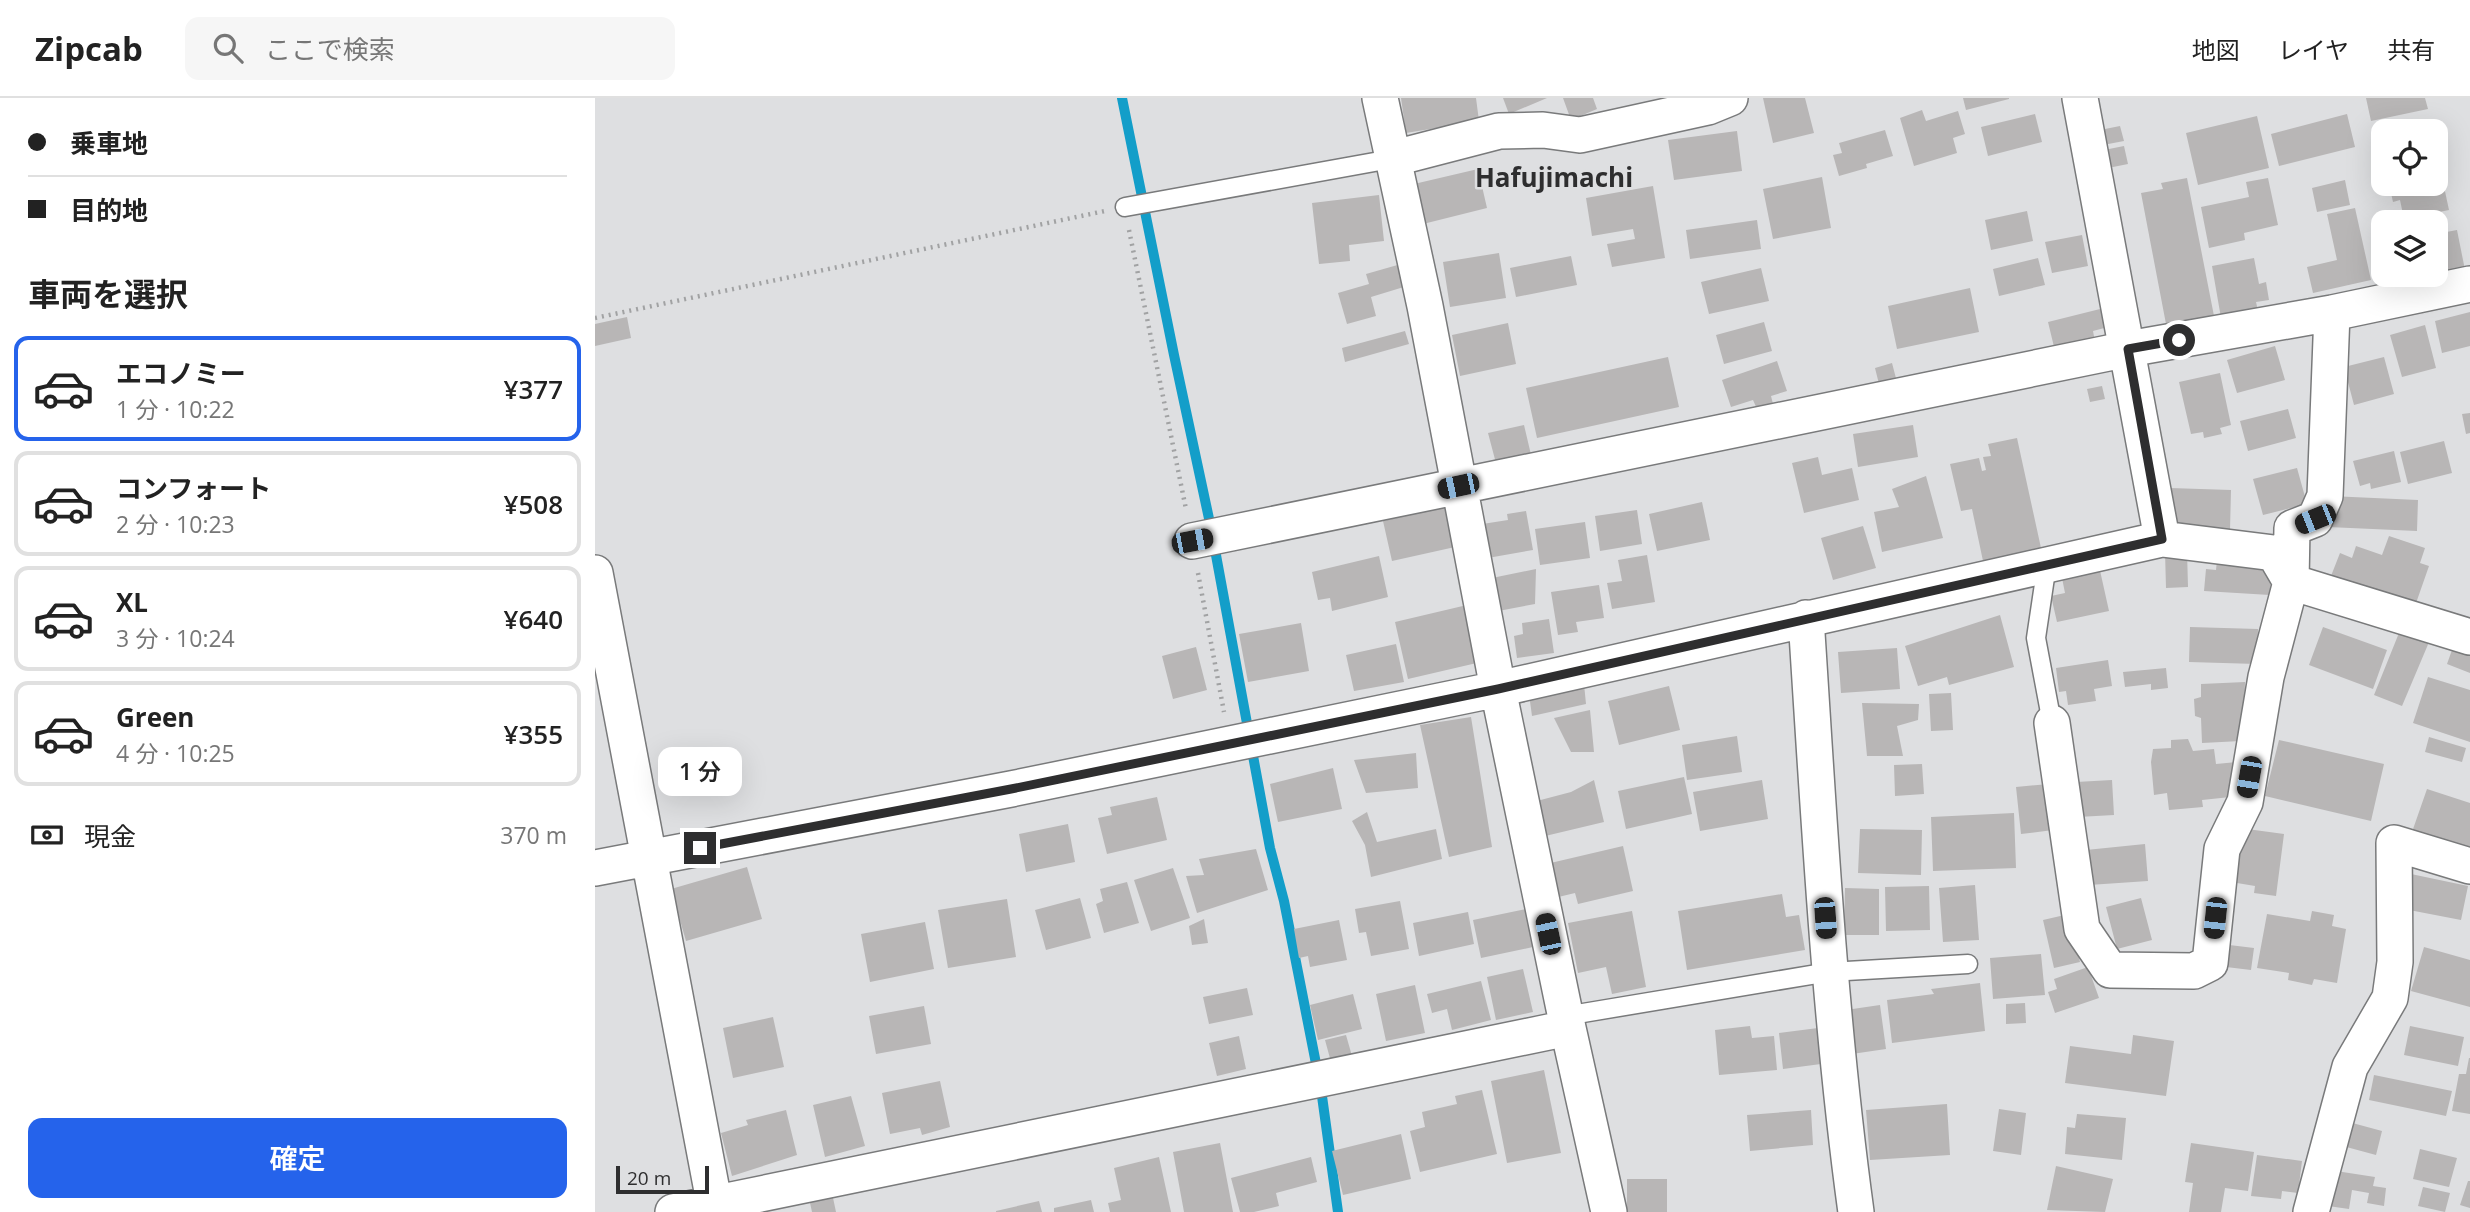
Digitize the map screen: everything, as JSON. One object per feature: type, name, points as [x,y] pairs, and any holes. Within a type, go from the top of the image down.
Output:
[{"type":"street","points":[[1380,98],[1391,159],[1425,306],[1498,689],[1609,1212]]},
{"type":"street","points":[[1391,159],[1499,131],[1543,130],[1580,135],[1708,107],[1730,98]]},
{"type":"street","points":[[2080,98],[2162,539]]},
{"type":"street","points":[[1192,541],[2128,349],[2332,313],[2470,285]]},
{"type":"street","points":[[2052,723],[2082,929],[2110,971],[2194,971],[2210,963],[2222,849],[2245,802],[2266,677],[2291,582],[2292,528],[2315,519],[2325,496],[2332,313]]},
{"type":"street","points":[[595,868],[1011,789],[1498,689],[2162,539],[2274,553],[2291,582],[2470,637]]},
{"type":"street","points":[[595,573],[714,1208]]},
{"type":"street","points":[[1806,618],[1829,972],[1838,1072],[1856,1212]]},
{"type":"street","points":[[2311,1212],[2350,1067],[2390,998],[2395,962],[2394,843],[2470,866]]},
{"type":"street","points":[[673,1212],[714,1208],[1567,1022]]},
{"type":"lane","points":[[1125,207],[1391,159]]},
{"type":"lane","points":[[2047,565],[2036,638],[2052,723]]},
{"type":"lane","points":[[1567,1022],[1829,972],[1968,964]]},
{"type":"path","points":[[595,318],[1125,207],[1230,744]]},
{"type":"building","points":[[1401,98],[1476,98],[1479,121],[1406,133]]},
{"type":"building","points":[[1503,98],[1547,98],[1509,114]]},
{"type":"building","points":[[1563,98],[1593,98],[1597,109],[1571,120]]},
{"type":"building","points":[[1763,98],[1805,98],[1814,133],[1773,143]]},
{"type":"building","points":[[1963,98],[2009,98],[2009,99],[1966,110]]},
{"type":"building","points":[[2366,98],[2425,98],[2428,109],[2371,121]]},
{"type":"building","points":[[1922,110],[1926,121],[1958,111],[1965,134],[1953,138],[1957,153],[1914,166],[1900,118]]},
{"type":"building","points":[[2035,114],[2042,142],[1988,156],[1981,127]]},
{"type":"building","points":[[2347,114],[2355,147],[2279,166],[2271,134]]},
{"type":"building","points":[[2257,116],[2269,168],[2198,185],[2186,133]]},
{"type":"building","points":[[2120,126],[2124,141],[2103,145],[2100,130]]},
{"type":"building","points":[[1885,130],[1893,156],[1866,164],[1867,168],[1839,176],[1833,155],[1842,153],[1839,143]]},
{"type":"building","points":[[1737,131],[1742,171],[1674,180],[1668,140]]},
{"type":"building","points":[[2124,146],[2128,164],[2108,168],[2104,150]]},
{"type":"building","points":[[1478,169],[1487,208],[1423,224],[1414,184]]},
{"type":"building","points":[[1822,177],[1831,228],[1773,239],[1763,189]]},
{"type":"building","points":[[2187,178],[2215,321],[2190,326],[2189,320],[2166,324],[2141,193],[2163,189],[2161,183]]},
{"type":"building","points":[[2268,178],[2278,225],[2244,233],[2245,240],[2209,248],[2201,207],[2249,197],[2246,182]]},
{"type":"building","points":[[2345,180],[2350,205],[2317,212],[2312,188]]},
{"type":"building","points":[[1653,186],[1665,258],[1612,267],[1607,244],[1635,239],[1633,229],[1592,236],[1586,198]]},
{"type":"building","points":[[1379,195],[1384,241],[1349,245],[1350,261],[1319,264],[1312,203]]},
{"type":"building","points":[[2392,196],[2446,196],[2449,210],[2402,210],[2400,200],[2393,202]]},
{"type":"building","points":[[2355,208],[2371,280],[2313,293],[2307,267],[2337,260],[2327,214]]},
{"type":"building","points":[[2027,211],[2033,241],[1991,250],[1985,220]]},
{"type":"building","points":[[1757,220],[1761,249],[1690,259],[1686,230]]},
{"type":"building","points":[[2457,230],[2465,270],[2448,273],[2448,232]]},
{"type":"building","points":[[2082,235],[2088,266],[2052,273],[2045,242]]},
{"type":"building","points":[[1499,253],[1506,298],[1450,307],[1443,262]]},
{"type":"building","points":[[1571,256],[1577,285],[1516,297],[1510,268]]},
{"type":"building","points":[[2038,258],[2045,285],[1999,296],[1993,269]]},
{"type":"building","points":[[2254,258],[2259,284],[2266,282],[2269,300],[2256,302],[2258,311],[2221,318],[2212,266]]},
{"type":"building","points":[[1401,264],[1407,286],[1371,297],[1376,316],[1347,324],[1338,293],[1369,284],[1366,274]]},
{"type":"building","points":[[1761,268],[1769,301],[1709,314],[1701,282]]},
{"type":"building","points":[[1970,288],[1979,332],[1897,349],[1888,306]]},
{"type":"building","points":[[2104,308],[2108,327],[2093,331],[2095,342],[2055,351],[2048,322]]},
{"type":"building","points":[[2470,312],[2470,346],[2442,353],[2435,321]]},
{"type":"building","points":[[627,317],[631,338],[595,346],[595,324]]},
{"type":"building","points":[[1764,322],[1772,351],[1724,364],[1716,335]]},
{"type":"building","points":[[1508,323],[1516,364],[1460,376],[1452,335]]},
{"type":"building","points":[[2425,325],[2436,368],[2402,377],[2390,335]]},
{"type":"building","points":[[1405,331],[1409,344],[1345,362],[1342,348]]},
{"type":"building","points":[[2275,346],[2285,380],[2237,393],[2227,360]]},
{"type":"building","points":[[1668,357],[1679,407],[1537,438],[1526,388]]},
{"type":"building","points":[[2384,357],[2394,394],[2354,405],[2344,367]]},
{"type":"building","points":[[1777,361],[1787,391],[1771,396],[1773,404],[1757,409],[1753,400],[1731,407],[1722,380]]},
{"type":"building","points":[[1892,363],[1898,386],[1881,392],[1875,368]]},
{"type":"building","points":[[2220,373],[2231,425],[2220,428],[2222,434],[2204,438],[2203,432],[2191,434],[2179,382]]},
{"type":"building","points":[[2102,386],[2105,399],[2090,402],[2087,389]]},
{"type":"building","points":[[2288,409],[2296,438],[2248,451],[2240,421]]},
{"type":"building","points":[[2470,413],[2470,433],[2466,434],[2462,414]]},
{"type":"building","points":[[1524,425],[1532,459],[1497,467],[1488,433]]},
{"type":"building","points":[[1913,425],[1918,457],[1858,467],[1853,434]]},
{"type":"building","points":[[2017,438],[2041,548],[1983,561],[1972,509],[1961,511],[1950,464],[1979,458],[1982,471],[1986,470],[1983,457],[1991,456],[1988,444]]},
{"type":"building","points":[[2444,441],[2452,473],[2408,484],[2400,452]]},
{"type":"building","points":[[2394,451],[2401,482],[2371,489],[2370,483],[2360,486],[2353,461]]},
{"type":"building","points":[[1818,457],[1822,475],[1852,468],[1859,500],[1804,513],[1792,463]]},
{"type":"building","points":[[2297,468],[2307,504],[2263,515],[2253,479]]},
{"type":"building","points":[[1926,476],[1943,538],[1882,552],[1874,512],[1899,507],[1892,489]]},
{"type":"building","points":[[2170,488],[2231,490],[2230,530],[2169,528]]},
{"type":"building","points":[[2330,496],[2418,500],[2417,531],[2328,527]]},
{"type":"building","points":[[1702,502],[1710,540],[1657,551],[1649,514]]},
{"type":"building","points":[[1446,507],[1455,547],[1392,561],[1383,521]]},
{"type":"building","points":[[1637,510],[1642,544],[1600,551],[1595,516]]},
{"type":"building","points":[[1526,511],[1533,550],[1482,559],[1476,525],[1508,520],[1507,514]]},
{"type":"building","points":[[1585,522],[1590,558],[1540,565],[1535,529]]},
{"type":"building","points":[[1863,526],[1876,568],[1833,580],[1821,538]]},
{"type":"building","points":[[2389,536],[2425,548],[2420,563],[2429,566],[2415,606],[2331,576],[2340,553],[2352,558],[2356,546],[2382,555]]},
{"type":"building","points":[[2165,551],[2187,551],[2188,587],[2166,588]]},
{"type":"building","points":[[1647,555],[1655,602],[1612,609],[1607,583],[1622,581],[1618,560]]},
{"type":"building","points":[[1379,556],[1388,597],[1332,611],[1330,598],[1318,600],[1312,572]]},
{"type":"building","points":[[2217,560],[2272,564],[2270,595],[2204,591],[2206,569],[2216,570]]},
{"type":"building","points":[[2099,566],[2109,611],[2057,622],[2051,596],[2065,593],[2061,573]]},
{"type":"building","points":[[1536,569],[1535,604],[1493,612],[1487,579]]},
{"type":"building","points":[[1599,585],[1604,618],[1576,622],[1578,632],[1558,635],[1551,592]]},
{"type":"building","points":[[1467,605],[1481,662],[1408,679],[1395,622]]},
{"type":"building","points":[[2000,615],[2014,667],[1949,685],[1947,677],[1918,686],[1905,646]]},
{"type":"building","points":[[1549,619],[1554,653],[1517,658],[1514,636],[1523,634],[1522,623]]},
{"type":"building","points":[[1301,623],[1309,671],[1248,682],[1239,634]]},
{"type":"building","points":[[2403,623],[2432,635],[2402,706],[2374,695]]},
{"type":"building","points":[[2190,627],[2258,629],[2257,664],[2189,662]]},
{"type":"building","points":[[2323,627],[2387,650],[2373,689],[2309,665]]},
{"type":"building","points":[[2457,636],[2470,641],[2470,673],[2447,664]]},
{"type":"building","points":[[1396,644],[1404,682],[1354,691],[1346,655]]},
{"type":"building","points":[[1196,647],[1207,690],[1173,699],[1162,656]]},
{"type":"building","points":[[1897,648],[1900,689],[1841,693],[1838,652]]},
{"type":"building","points":[[2108,660],[2112,686],[2094,689],[2096,701],[2068,705],[2066,691],[2059,692],[2056,668]]},
{"type":"building","points":[[2166,668],[2168,688],[2151,690],[2151,684],[2125,687],[2123,672]]},
{"type":"building","points":[[2428,677],[2470,690],[2470,742],[2413,723]]},
{"type":"building","points":[[2245,682],[2244,717],[2240,717],[2241,741],[2202,743],[2201,718],[2195,716],[2194,699],[2201,697],[2201,684]]},
{"type":"building","points":[[1584,684],[1586,704],[1532,716],[1529,694]]},
{"type":"building","points":[[1669,686],[1680,730],[1619,745],[1608,701]]},
{"type":"building","points":[[1951,693],[1953,730],[1931,731],[1929,694]]},
{"type":"building","points":[[1862,703],[1919,704],[1918,720],[1897,726],[1903,756],[1867,756]]},
{"type":"building","points":[[1590,710],[1594,752],[1571,752],[1554,718]]},
{"type":"building","points":[[1471,717],[1492,847],[1449,857],[1420,725]]},
{"type":"building","points":[[1737,736],[1742,772],[1687,780],[1682,745]]},
{"type":"building","points":[[2429,737],[2466,748],[2462,762],[2425,752]]},
{"type":"building","points":[[2188,739],[2193,751],[2214,749],[2216,764],[2237,762],[2240,796],[2202,800],[2203,807],[2169,810],[2167,793],[2154,795],[2151,762],[2153,749],[2171,748],[2171,740]]},
{"type":"building","points":[[2279,740],[2384,764],[2371,821],[2265,796]]},
{"type":"building","points":[[1416,753],[1418,788],[1366,793],[1354,760]]},
{"type":"building","points":[[1922,764],[1924,794],[1895,796],[1894,765]]},
{"type":"building","points":[[1333,768],[1342,809],[1278,822],[1270,784]]},
{"type":"building","points":[[1684,777],[1692,814],[1626,829],[1618,791]]},
{"type":"building","points":[[1594,780],[1604,822],[1541,837],[1533,802],[1571,792]]},
{"type":"building","points":[[1762,780],[1768,819],[1700,831],[1693,792]]},
{"type":"building","points":[[2112,780],[2114,815],[2078,817],[2076,782]]},
{"type":"building","points":[[2049,784],[2053,830],[2021,834],[2016,787]]},
{"type":"building","points":[[2427,789],[2470,803],[2470,849],[2412,832]]},
{"type":"building","points":[[1157,797],[1167,840],[1107,854],[1098,818],[1112,815],[1110,807]]},
{"type":"building","points":[[1367,812],[1377,842],[1436,829],[1442,859],[1371,877],[1365,845],[1352,821]]},
{"type":"building","points":[[2014,813],[2016,868],[1933,871],[1931,817]]},
{"type":"building","points":[[1068,824],[1075,862],[1026,872],[1019,834]]},
{"type":"building","points":[[1860,829],[1922,830],[1921,875],[1858,873]]},
{"type":"building","points":[[2247,829],[2284,834],[2276,896],[2254,893],[2255,886],[2231,882]]},
{"type":"building","points":[[2145,844],[2148,881],[2089,885],[2086,850]]},
{"type":"building","points":[[1623,846],[1633,891],[1578,904],[1575,893],[1550,899],[1542,865]]},
{"type":"building","points":[[1256,849],[1268,890],[1197,913],[1186,876],[1204,875],[1199,859]]},
{"type":"building","points":[[747,867],[762,919],[686,941],[671,889]]},
{"type":"building","points":[[1173,868],[1190,918],[1151,931],[1134,880]]},
{"type":"building","points":[[2411,874],[2468,886],[2461,920],[2404,909]]},
{"type":"building","points":[[1127,882],[1139,923],[1104,933],[1096,904],[1103,901],[1100,889]]},
{"type":"building","points":[[1975,885],[1979,940],[1943,942],[1939,888]]},
{"type":"building","points":[[1929,886],[1930,930],[1886,931],[1885,887]]},
{"type":"building","points":[[1845,888],[1879,889],[1879,935],[1844,935]]},
{"type":"building","points":[[1782,894],[1786,917],[1799,915],[1805,950],[1687,970],[1678,911]]},
{"type":"building","points":[[1080,898],[1091,938],[1046,950],[1035,910]]},
{"type":"building","points":[[2141,898],[2152,940],[2117,949],[2106,907]]},
{"type":"building","points":[[1007,899],[1016,957],[948,968],[938,910]]},
{"type":"building","points":[[1400,901],[1409,949],[1371,956],[1366,932],[1359,933],[1355,909]]},
{"type":"building","points":[[1526,909],[1533,947],[1481,958],[1473,920]]},
{"type":"building","points":[[1632,911],[1646,987],[1612,994],[1606,967],[1578,973],[1568,923]]},
{"type":"building","points":[[2312,911],[2334,915],[2332,926],[2346,929],[2337,983],[2314,979],[2312,985],[2288,980],[2289,973],[2257,968],[2267,914],[2310,921]]},
{"type":"building","points":[[1468,912],[1474,944],[1419,956],[1413,923]]},
{"type":"building","points":[[2069,914],[2080,962],[2054,968],[2043,920]]},
{"type":"building","points":[[1204,919],[1208,943],[1192,945],[1189,926]]},
{"type":"building","points":[[1339,920],[1347,960],[1310,967],[1308,956],[1299,958],[1294,929]]},
{"type":"building","points":[[925,922],[934,969],[870,982],[861,934]]},
{"type":"building","points":[[2221,944],[2254,948],[2251,970],[2218,966]]},
{"type":"building","points":[[2424,947],[2470,960],[2470,1007],[2411,991]]},
{"type":"building","points":[[2041,954],[2045,995],[1993,999],[1990,958]]},
{"type":"building","points":[[2088,967],[2099,998],[2055,1013],[2048,992],[2057,989],[2054,979]]},
{"type":"building","points":[[1523,969],[1533,1012],[1496,1020],[1487,977]]},
{"type":"building","points":[[1481,981],[1491,1020],[1452,1030],[1447,1009],[1432,1013],[1427,994]]},
{"type":"building","points":[[1980,983],[1985,1031],[1892,1043],[1887,1000],[1934,994],[1931,989]]},
{"type":"building","points":[[1415,985],[1425,1033],[1386,1041],[1376,994]]},
{"type":"building","points":[[1247,988],[1253,1015],[1209,1024],[1203,997]]},
{"type":"building","points":[[1353,994],[1362,1029],[1318,1040],[1310,1005]]},
{"type":"building","points":[[2025,1003],[2026,1023],[2006,1024],[2006,1004]]},
{"type":"building","points":[[1880,1005],[1886,1049],[1845,1055],[1839,1011]]},
{"type":"building","points":[[924,1006],[931,1044],[876,1054],[869,1016]]},
{"type":"building","points":[[773,1017],[784,1067],[733,1078],[723,1028]]},
{"type":"building","points":[[1750,1026],[1752,1038],[1774,1036],[1777,1070],[1719,1075],[1715,1030]]},
{"type":"building","points":[[2410,1026],[2464,1037],[2458,1066],[2404,1055]]},
{"type":"building","points":[[1818,1028],[1821,1064],[1783,1069],[1779,1033]]},
{"type":"building","points":[[1346,1035],[1352,1056],[1331,1062],[1325,1040]]},
{"type":"building","points":[[2133,1035],[2174,1041],[2166,1096],[2065,1083],[2070,1046],[2131,1054]]},
{"type":"building","points":[[1239,1036],[1246,1069],[1217,1076],[1209,1043]]},
{"type":"building","points":[[2469,1058],[2470,1114],[2452,1111],[2459,1074],[2466,1074]]},
{"type":"building","points":[[1544,1070],[1561,1153],[1507,1163],[1491,1081]]},
{"type":"building","points":[[2374,1075],[2452,1091],[2446,1116],[2369,1100]]},
{"type":"building","points":[[940,1081],[950,1127],[922,1135],[920,1128],[890,1134],[882,1093]]},
{"type":"building","points":[[1482,1090],[1497,1154],[1420,1172],[1410,1131],[1425,1127],[1422,1112],[1457,1104],[1455,1096]]},
{"type":"building","points":[[851,1096],[865,1146],[825,1157],[813,1105]]},
{"type":"building","points":[[1947,1104],[1950,1155],[1870,1160],[1866,1110]]},
{"type":"building","points":[[1999,1109],[2026,1113],[2021,1155],[1993,1151]]},
{"type":"building","points":[[786,1110],[797,1155],[732,1176],[721,1133],[748,1125],[746,1120]]},
{"type":"building","points":[[1811,1110],[1813,1145],[1750,1151],[1747,1115]]},
{"type":"building","points":[[2077,1114],[2126,1118],[2122,1160],[2065,1154],[2067,1127],[2075,1128]]},
{"type":"building","points":[[2345,1121],[2382,1131],[2376,1155],[2339,1145]]},
{"type":"building","points":[[1401,1134],[1411,1179],[1343,1195],[1332,1151]]},
{"type":"building","points":[[1220,1143],[1233,1212],[1184,1212],[1173,1152]]},
{"type":"building","points":[[2191,1143],[2254,1152],[2248,1191],[2225,1188],[2221,1212],[2189,1212],[2193,1183],[2185,1182]]},
{"type":"building","points":[[2420,1149],[2457,1158],[2449,1187],[2413,1179]]},
{"type":"building","points":[[2257,1155],[2302,1161],[2298,1193],[2282,1191],[2281,1199],[2251,1196]]},
{"type":"building","points":[[1159,1157],[1171,1212],[1110,1212],[1108,1203],[1121,1200],[1114,1168]]},
{"type":"building","points":[[1311,1157],[1317,1182],[1276,1193],[1279,1206],[1254,1212],[1240,1212],[1231,1178]]},
{"type":"building","points":[[2056,1166],[2113,1179],[2105,1212],[2047,1210]]},
{"type":"building","points":[[2336,1171],[2375,1177],[2373,1186],[2386,1188],[2384,1206],[2367,1203],[2369,1193],[2352,1190],[2349,1209],[2321,1205]]},
{"type":"building","points":[[1627,1179],[1667,1179],[1667,1212],[1627,1212]]},
{"type":"building","points":[[2470,1181],[2470,1208],[2460,1205]]},
{"type":"building","points":[[2423,1187],[2450,1193],[2445,1212],[2418,1206]]},
{"type":"building","points":[[832,1193],[836,1212],[812,1212],[809,1198]]},
{"type":"building","points":[[1091,1200],[1094,1212],[1054,1212],[1054,1208]]},
{"type":"building","points":[[1039,1201],[1042,1212],[996,1212],[996,1211]]},
{"type":"waterway","points":[[1122,98],[1211,528],[1270,848],[1284,901],[1321,1089],[1338,1212]]},
{"type":"district","name":"Hafujimachi","points":[[1554,178]]},
{"type":"route","points":[[700,848],[1011,789],[1498,689],[2162,539],[2128,349],[2179,340]]}]
